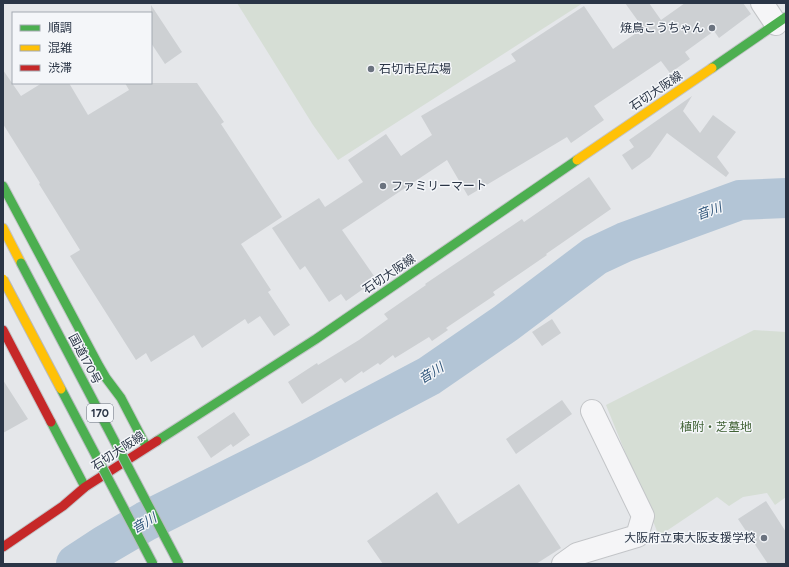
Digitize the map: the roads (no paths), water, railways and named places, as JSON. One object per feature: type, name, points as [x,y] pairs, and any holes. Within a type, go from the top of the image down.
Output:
[{"type":"main road","name":"石切大阪線","points":[[3,547],[63,506],[85,486],[146,446],[250,382],[316,338],[781,20]]},
{"type":"main road","points":[[3,186],[99,366],[121,398],[146,446]]},
{"type":"main road","name":"国道170号","points":[[3,228],[179,564]]},
{"type":"main road","name":"170","points":[[3,279],[153,564]]},
{"type":"main road","points":[[3,330],[85,486]]},
{"type":"street","points":[[762,3],[781,20]]},
{"type":"street","points":[[563,564],[577,554],[637,536],[643,516],[592,410]]},
{"type":"waterway","name":"音川","points":[[76,564],[146,521],[302,443],[429,376],[506,323],[595,256],[625,242],[740,200],[786,198]]},
{"type":"place","name":"焼鳥こうちゃん","points":[[712,28]]},
{"type":"place","name":"石切市民広場","points":[[371,69]]},
{"type":"place","name":"ファミリーマート","points":[[383,186]]},
{"type":"place","name":"大阪府立東大阪支援学校","points":[[764,538]]},
{"type":"park label","name":"植附・芝墓地","points":[[716,427]]}]
